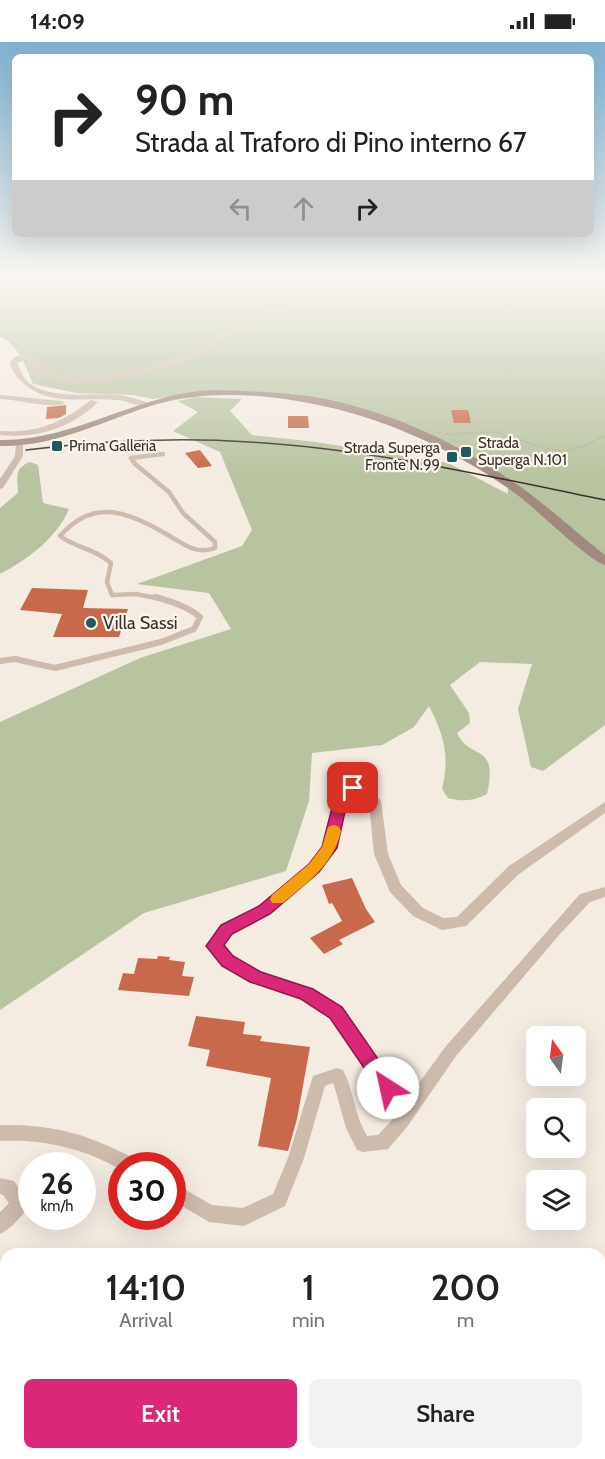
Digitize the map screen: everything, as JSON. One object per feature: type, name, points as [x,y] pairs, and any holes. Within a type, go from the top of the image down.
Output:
[{"type":"street","points":[[146,405],[124,397],[54,396],[41,393],[27,385],[14,366],[14,362],[19,358],[26,358],[47,375],[61,379],[100,379],[197,352],[211,343]]},
{"type":"street","points":[[0,443],[19,444],[52,437],[172,397],[200,393],[305,399],[363,413],[429,440],[495,474],[605,561]]},
{"type":"street","points":[[0,397],[16,397],[39,403],[94,402],[146,405]]},
{"type":"street","points":[[0,433],[21,435],[45,431],[72,420],[94,402]]},
{"type":"street","points":[[0,486],[19,456],[19,444]]},
{"type":"street","points":[[401,1122],[397,1101],[336,1012],[307,994],[255,977],[228,961],[214,946],[226,929],[265,910],[314,868],[330,848],[342,796],[353,788],[365,791],[375,801],[381,854],[396,888],[418,912],[442,924],[461,922],[514,870],[605,807]]},
{"type":"street","points":[[186,1199],[209,1213],[244,1217],[279,1200],[296,1158],[319,1082],[337,1075],[346,1089],[354,1133],[363,1144],[382,1143],[401,1122],[451,1051],[555,930],[585,898],[605,892]]},
{"type":"street","points":[[0,1133],[56,1134],[108,1152]]},
{"type":"street","points":[[0,1186],[8,1187],[20,1204],[0,1225]]},
{"type":"lane","points":[[0,661],[15,659],[55,669],[160,642],[194,629],[200,617],[194,610],[163,599],[139,594],[112,595],[107,582],[111,563],[103,554],[84,545],[68,543],[60,536],[83,515],[109,512],[139,521],[195,551],[206,553],[215,548],[215,542],[183,513],[169,492],[135,464],[131,458],[163,454]]},
{"type":"path","points":[[429,440],[434,436],[486,431],[503,433],[549,450],[567,451],[587,446],[605,436]]},
{"type":"green space","points":[[10,343],[605,343],[605,725],[543,771],[531,767],[518,709],[532,664],[480,662],[450,685],[469,713],[470,723],[457,733],[468,747],[486,759],[489,766],[487,794],[473,799],[458,800],[448,798],[442,789],[445,766],[444,746],[429,706],[414,727],[382,745],[312,753],[309,801],[286,871],[144,913],[0,1010],[0,722],[140,658],[231,629],[209,593],[137,584],[242,546],[252,530],[220,452],[173,431],[198,412],[178,401],[194,397],[242,399],[230,411],[252,435],[316,442],[448,463],[508,494],[507,477],[411,426],[319,400],[216,390],[154,399],[132,395],[76,393],[33,384],[17,350]]},
{"type":"green space","points":[[30,462],[38,465],[43,503],[69,509],[64,520],[49,539],[20,562],[0,574],[0,508],[18,493],[19,470]]},
{"type":"building","points":[[66,405],[66,414],[59,418],[46,419],[47,407]]},
{"type":"building","points":[[451,410],[468,410],[471,423],[454,423]]},
{"type":"building","points":[[288,416],[308,416],[309,428],[288,428]]},
{"type":"building","points":[[200,450],[212,466],[198,468],[185,453]]},
{"type":"building","name":"Villa Sassi","points":[[32,588],[88,590],[83,608],[128,609],[119,637],[53,637],[62,614],[20,610]]},
{"type":"building","points":[[352,878],[366,909],[375,922],[339,940],[343,944],[324,954],[310,938],[342,921],[332,903],[329,904],[322,885]]},
{"type":"building","points":[[158,956],[185,962],[182,976],[194,977],[189,996],[118,990],[123,973],[134,974],[138,958],[157,959]]},
{"type":"building","points":[[196,1016],[245,1022],[243,1034],[262,1036],[260,1041],[310,1047],[297,1119],[288,1151],[258,1146],[271,1078],[206,1066],[210,1050],[188,1046]]},
{"type":"tram line","points":[[26,450],[82,444],[165,440],[294,446],[384,457],[605,500]]},
{"type":"slow traffic","points":[[278,899],[314,868],[330,848],[334,831]]},
{"type":"place","name":"Prima Galleria","points":[[57,446]]},
{"type":"place","name":"Strada Superga N.101","points":[[466,452]]},
{"type":"place","name":"Strada Superga Fronte N.99","points":[[452,457]]},
{"type":"place","name":"Villa Sassi","points":[[91,623]]},
{"type":"route","points":[[353,788],[342,796],[330,848],[314,868],[265,910],[226,929],[214,946],[228,961],[255,977],[307,994],[336,1012],[388,1088]]}]
